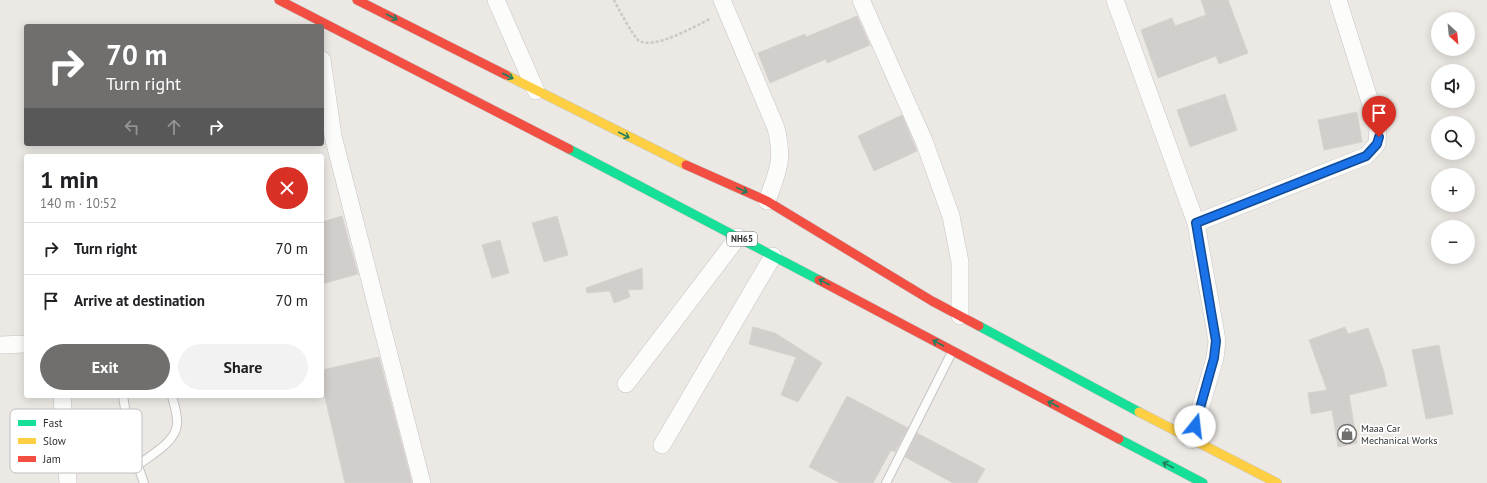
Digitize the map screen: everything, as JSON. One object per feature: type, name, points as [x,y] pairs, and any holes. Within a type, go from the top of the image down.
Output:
[{"type":"highway","name":"NH65","points":[[279,0],[317,23]]},
{"type":"highway","points":[[357,0],[671,158],[767,201],[932,301],[1191,440],[1277,483]]},
{"type":"highway","name":"NH65","points":[[324,26],[609,169],[1203,483]]},
{"type":"street","points":[[496,0],[536,91]]},
{"type":"street","points":[[861,0],[924,141],[951,216],[960,262],[960,316]]},
{"type":"street","points":[[1115,0],[1196,223],[1216,341],[1214,358],[1191,440]]},
{"type":"street","points":[[1196,223],[1366,156],[1377,144],[1378,127],[1338,0]]},
{"type":"street","points":[[724,5],[776,128],[780,145],[780,162],[767,201]]},
{"type":"street","points":[[324,74],[333,136],[422,483]]},
{"type":"street","points":[[626,384],[738,237]]},
{"type":"street","points":[[662,445],[773,256]]},
{"type":"street","points":[[0,345],[24,344]]},
{"type":"street","points":[[62,398],[63,409]]},
{"type":"street","points":[[67,473],[68,483]]},
{"type":"lane","points":[[886,483],[953,351]]},
{"type":"lane","points":[[123,398],[125,409]]},
{"type":"lane","points":[[142,462],[166,443],[175,432],[177,426],[177,416],[172,398]]},
{"type":"lane","points":[[141,473],[144,483]]},
{"type":"path","points":[[614,0],[638,39],[645,43],[661,42],[724,5]]},
{"type":"building","points":[[1201,0],[1228,0],[1248,53],[1219,64],[1216,56],[1158,78],[1141,30],[1172,18],[1175,26],[1206,15]]},
{"type":"building","points":[[857,16],[870,45],[827,63],[826,59],[770,83],[758,53],[805,34],[806,37]]},
{"type":"building","points":[[1225,94],[1237,130],[1190,147],[1177,110]]},
{"type":"building","points":[[1357,112],[1362,142],[1324,150],[1318,120]]},
{"type":"building","points":[[902,115],[917,151],[874,171],[858,136]]},
{"type":"building","points":[[342,216],[358,274],[324,283],[324,221]]},
{"type":"building","points":[[557,216],[568,255],[544,262],[532,223]]},
{"type":"building","points":[[500,240],[509,273],[492,278],[482,245]]},
{"type":"building","points":[[642,268],[643,289],[628,290],[630,297],[614,303],[610,291],[587,293],[586,288]]},
{"type":"building","points":[[753,327],[775,333],[822,363],[798,402],[781,395],[796,357],[749,344]]},
{"type":"building","points":[[1345,327],[1348,334],[1368,328],[1383,369],[1387,386],[1349,395],[1357,443],[1338,447],[1332,410],[1311,414],[1308,393],[1327,390],[1309,340]]},
{"type":"building","points":[[1439,345],[1453,414],[1426,419],[1412,350]]},
{"type":"building","points":[[379,357],[412,483],[345,483],[324,394],[324,370]]},
{"type":"building","points":[[847,396],[908,428],[895,452],[891,450],[873,483],[840,483],[809,467]]},
{"type":"building","points":[[917,433],[985,469],[977,483],[953,483],[905,457]]},
{"type":"traffic: fast","points":[[569,149],[819,280]]},
{"type":"traffic: fast","points":[[979,326],[1139,412]]},
{"type":"traffic: fast","points":[[1119,439],[1203,483]]},
{"type":"traffic: slow","points":[[506,75],[686,165]]},
{"type":"traffic: slow","points":[[1139,412],[1277,483]]},
{"type":"traffic: jam","points":[[279,0],[569,149]]},
{"type":"traffic: jam","points":[[357,0],[506,75]]},
{"type":"traffic: jam","points":[[686,165],[767,201],[932,301],[979,326]]},
{"type":"traffic: jam","points":[[819,280],[1119,439]]},
{"type":"place","name":"Maaa Car Mechanical Works","points":[[1347,434]]},
{"type":"route","points":[[1195,426],[1214,358],[1216,341],[1196,223],[1366,156],[1373,150],[1379,137]]}]
